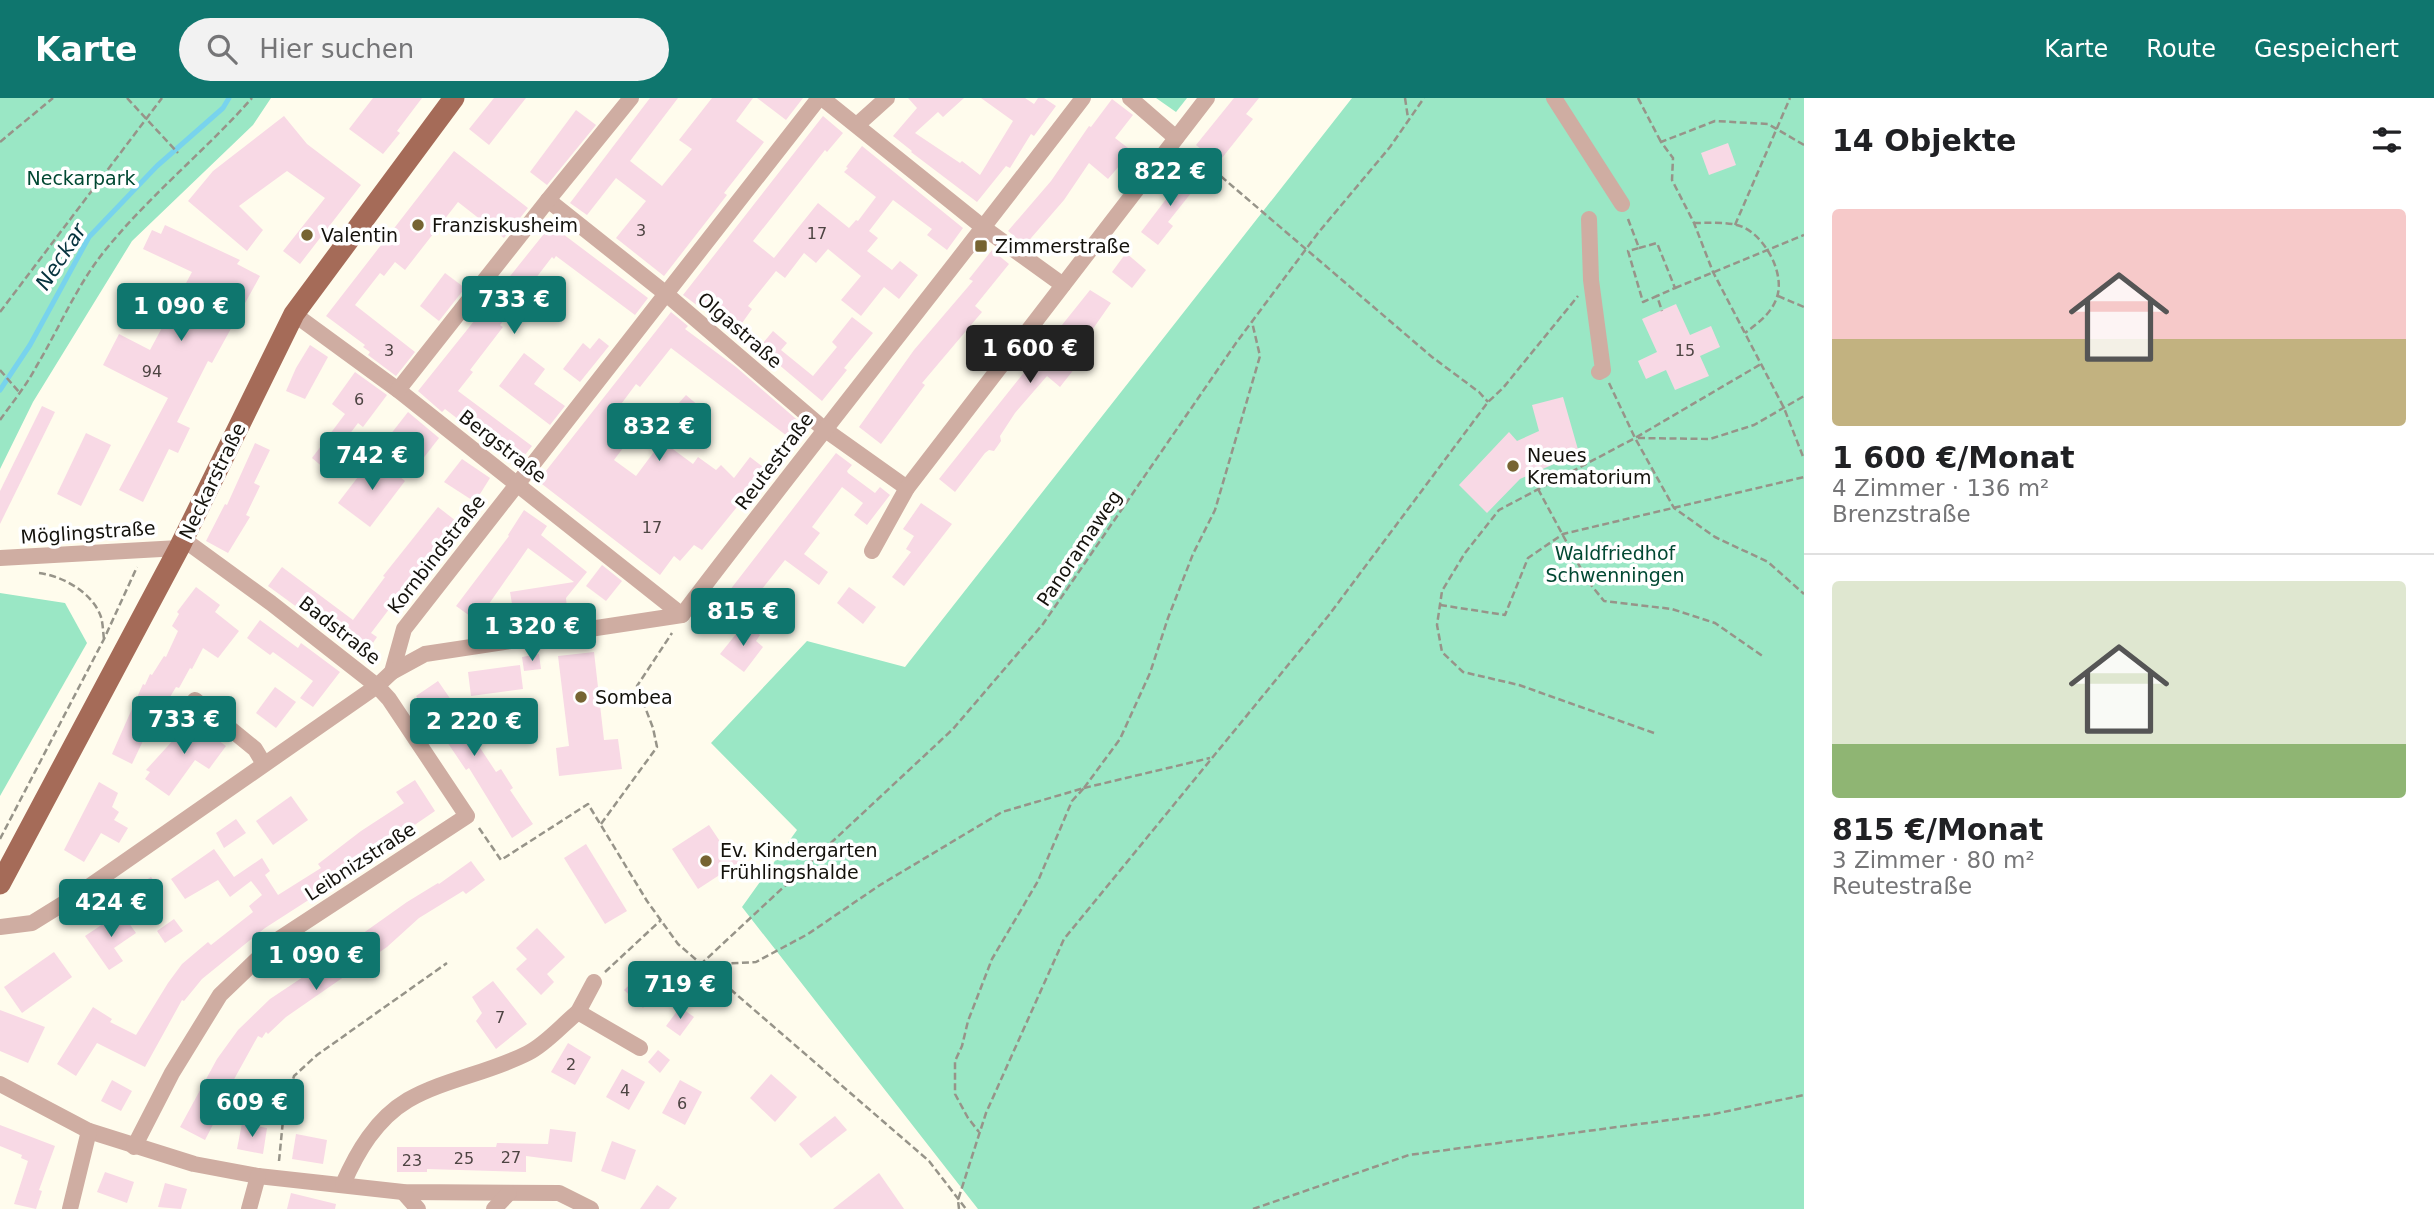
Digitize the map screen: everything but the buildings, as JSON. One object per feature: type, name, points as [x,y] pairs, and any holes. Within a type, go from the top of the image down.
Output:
[{"type":"main road","name":"Neckarstraße","points":[[0,884],[181,543],[294,314],[454,98]]},
{"type":"street","points":[[398,390],[631,98]]},
{"type":"street","points":[[820,98],[984,228],[1063,285]]},
{"type":"street","name":"Kornbindstraße","points":[[392,672],[404,629],[820,98]]},
{"type":"street","points":[[857,125],[887,98]]},
{"type":"street","name":"Reutestraße","points":[[682,615],[1083,98]]},
{"type":"street","points":[[1130,98],[1176,138]]},
{"type":"street","points":[[872,551],[907,488],[1207,98]]},
{"type":"street","points":[[1554,98],[1622,204]]},
{"type":"street","name":"Olgastraße","points":[[548,200],[665,293],[824,429],[907,488]]},
{"type":"street","points":[[1589,219],[1591,280],[1602,371]]},
{"type":"street","name":"Bergstraße","points":[[294,314],[398,390],[682,615]]},
{"type":"street","name":"Möglingstraße","points":[[0,558],[181,543]]},
{"type":"street","name":"Badstraße","points":[[181,543],[271,603],[377,686],[389,699],[472,820]]},
{"type":"street","points":[[0,927],[32,923],[74,897],[377,686],[392,672],[425,654],[682,615]]},
{"type":"street","points":[[168,733],[195,700],[255,749],[264,764]]},
{"type":"street","name":"Leibnizstraße","points":[[134,1147],[172,1073],[220,995],[276,941],[472,820]]},
{"type":"street","points":[[343,1184],[353,1161],[377,1126],[406,1101],[530,1052],[578,1012],[594,982]]},
{"type":"street","points":[[578,1012],[640,1048]]},
{"type":"street","points":[[0,1084],[89,1131],[194,1164],[258,1176],[403,1192],[559,1193],[591,1209]]},
{"type":"street","points":[[70,1209],[89,1131]]},
{"type":"street","points":[[249,1209],[258,1176]]},
{"type":"street","points":[[403,1192],[418,1209]]},
{"type":"street","points":[[494,1209],[509,1193]]},
{"type":"path","points":[[0,142],[53,98]]},
{"type":"path","points":[[127,98],[178,153]]},
{"type":"path","points":[[0,312],[162,98]]},
{"type":"path","points":[[0,420],[36,369],[72,298],[106,249],[145,205],[198,155],[252,98]]},
{"type":"path","points":[[1405,98],[1409,118]]},
{"type":"path","name":"Panoramaweg","points":[[700,965],[953,729],[1043,624],[1252,322],[1306,250],[1390,147],[1424,98]]},
{"type":"path","points":[[1638,98],[1661,142],[1673,158],[1672,180],[1694,223],[1713,272],[1784,408],[1804,459]]},
{"type":"path","points":[[1735,225],[1790,98]]},
{"type":"path","points":[[1661,142],[1715,121],[1768,124],[1804,145]]},
{"type":"path","points":[[1176,138],[1488,402]]},
{"type":"path","points":[[1622,204],[1639,248]]},
{"type":"path","points":[[1694,223],[1745,228],[1761,241],[1767,250],[1778,276],[1778,296],[1765,318],[1745,333]]},
{"type":"path","points":[[1675,288],[1657,243],[1628,251],[1643,302],[1804,235]]},
{"type":"path","points":[[959,1209],[958,1200],[979,1132],[1064,939],[1329,615],[1488,402],[1503,388],[1591,280]]},
{"type":"path","points":[[1657,296],[1662,311]]},
{"type":"path","points":[[1778,296],[1804,307]]},
{"type":"path","points":[[0,299],[5,305]]},
{"type":"path","points":[[979,1132],[955,1094],[955,1061],[968,1021],[992,959],[1038,881],[1072,801],[1120,738],[1150,673],[1193,554],[1215,510],[1260,356],[1252,322]]},
{"type":"path","points":[[1654,733],[1519,685],[1462,672],[1442,652],[1437,625],[1442,592],[1465,554],[1499,510],[1635,438],[1761,364]]},
{"type":"path","points":[[1,371],[19,392]]},
{"type":"path","points":[[1602,371],[1674,508],[1715,537],[1768,562],[1804,594]]},
{"type":"path","points":[[1635,438],[1710,439],[1754,425],[1804,396]]},
{"type":"path","points":[[1440,604],[1505,615],[1528,558],[1563,534],[1804,477]]},
{"type":"path","points":[[1538,489],[1587,580],[1604,601],[1672,609],[1715,623],[1764,657]]},
{"type":"path","points":[[0,839],[104,639],[138,565]]},
{"type":"path","points":[[37,573],[49,574],[75,586],[93,603],[101,616],[104,639]]},
{"type":"path","points":[[601,824],[657,747],[637,685],[657,659],[682,615]]},
{"type":"path","points":[[700,965],[756,962],[807,934],[880,885],[1002,812],[1084,788],[1213,757]]},
{"type":"path","points":[[472,820],[501,860],[588,804],[678,944],[929,1161],[965,1209]]},
{"type":"path","points":[[594,982],[661,920]]},
{"type":"path","points":[[277,1178],[284,1110],[294,1076],[317,1055],[447,963]]},
{"type":"path","points":[[1253,1209],[1409,1156],[1714,1114],[1804,1095]]},
{"type":"green space","name":"Neckarpark","points":[[0,98],[271,98],[253,125],[132,241],[33,402],[0,469]]},
{"type":"green space","points":[[1156,98],[1187,98],[1176,112]]},
{"type":"green space","name":"Waldfriedhof Schwenningen","points":[[1352,98],[1804,98],[1804,1209],[978,1209],[742,907],[797,830],[711,743],[807,641],[905,667]]},
{"type":"green space","points":[[0,593],[65,603],[87,643],[0,796]]},
{"type":"waterway","name":"Neckar","points":[[0,390],[30,345],[89,237],[157,166],[223,108],[229,98]]},
{"type":"place","name":"Franziskusheim","points":[[418,225]]},
{"type":"place","name":"Valentin","points":[[307,235]]},
{"type":"place","name":"Zimmerstraße","points":[[981,246]]},
{"type":"place","name":"Neues Krematorium","points":[[1513,466]]},
{"type":"place","name":"Sombea","points":[[581,697]]},
{"type":"place","name":"Ev. Kindergarten Frühlingshalde","points":[[706,861]]}]
